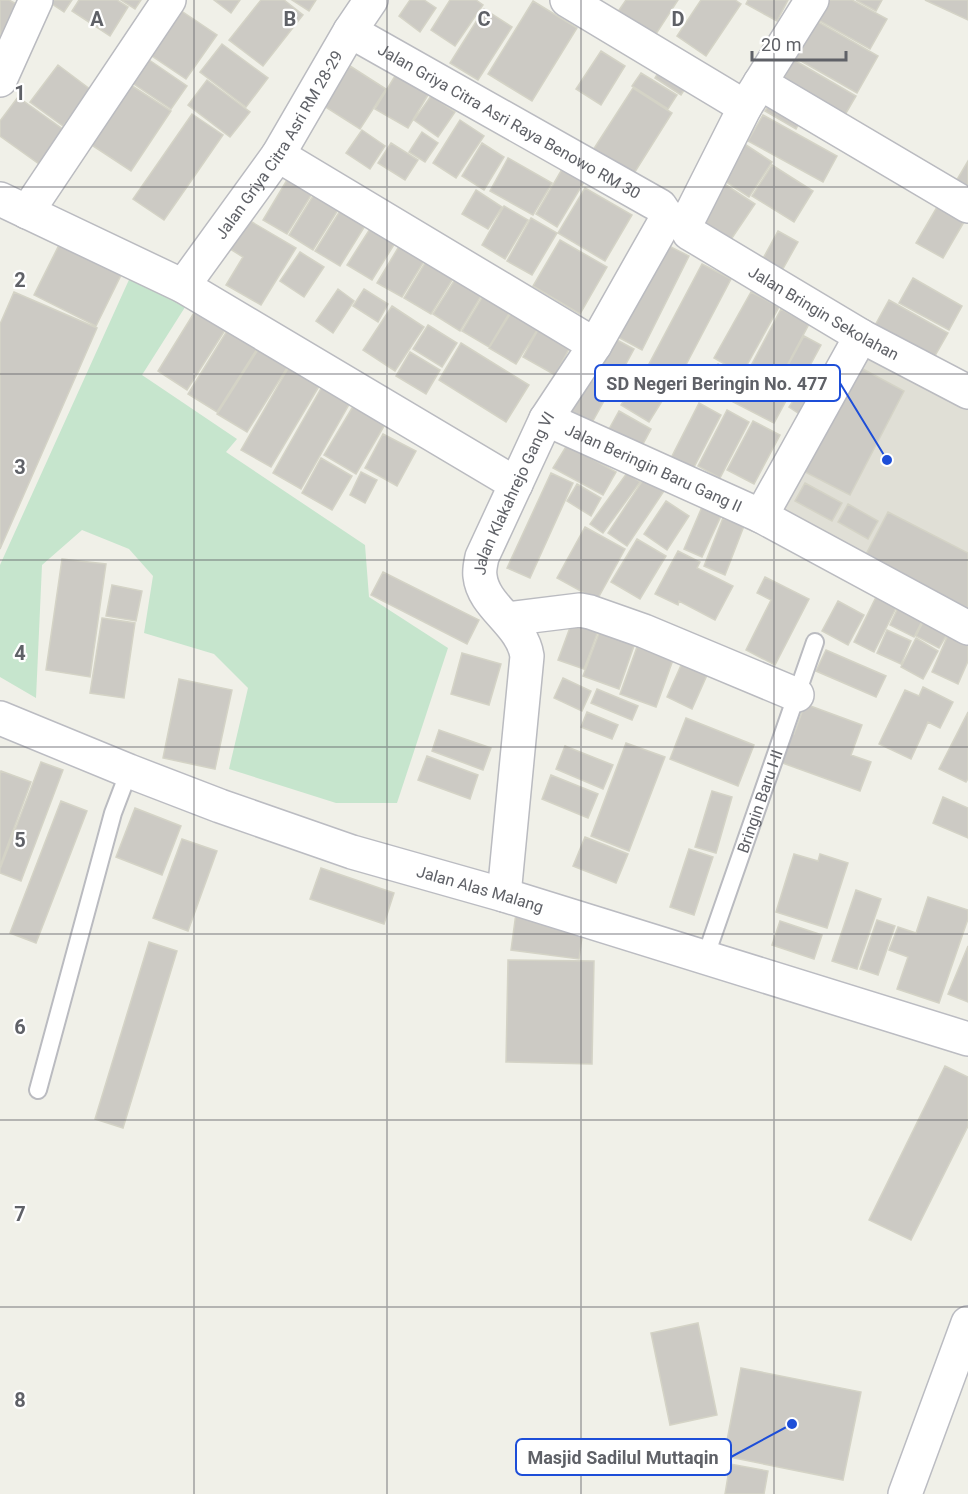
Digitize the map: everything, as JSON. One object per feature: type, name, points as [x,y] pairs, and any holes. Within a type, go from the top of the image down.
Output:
[{"type":"street","points":[[0,80],[36,0]]},
{"type":"street","points":[[169,0],[14,205],[183,286],[516,484]]},
{"type":"street","name":"Jalan Griya Citra Asri RM 28-29","points":[[183,286],[278,155],[350,31],[371,0]]},
{"type":"street","points":[[567,0],[968,206]]},
{"type":"street","name":"Jalan Klakahrejo Gang VI","points":[[504,896],[527,656],[522,639],[487,596],[480,575],[482,557],[546,419],[595,345],[664,223],[689,218],[752,95],[812,0]]},
{"type":"street","name":"Jalan Griya Citra Asri Raya Benowo RM 30","points":[[350,31],[660,207],[677,220]]},
{"type":"street","points":[[278,155],[595,345]]},
{"type":"street","name":"Jalan Bringin Sekolahan","points":[[677,220],[689,233],[861,336],[968,392]]},
{"type":"street","name":"Jalan Beringin Baru Gang II","points":[[761,516],[861,336]]},
{"type":"street","name":"Jalan Beringin Baru Gang II","points":[[546,419],[761,516],[968,628]]},
{"type":"street","points":[[507,619],[580,610],[590,612],[644,631],[797,695]]},
{"type":"street","name":"Jalan Alas Malang","points":[[0,718],[220,806],[352,852],[504,896],[968,1039]]},
{"type":"street","points":[[905,1494],[968,1323]]},
{"type":"lane","name":"Bringin Baru I-II","points":[[705,958],[815,642]]},
{"type":"lane","points":[[38,1090],[113,813],[129,771]]},
{"type":"shaded area","points":[[865,346],[968,401],[968,619],[775,519]]},
{"type":"green space","points":[[137,262],[194,293],[142,375],[237,439],[226,452],[365,545],[369,597],[448,648],[397,803],[336,803],[229,769],[248,688],[214,654],[144,633],[153,576],[129,549],[82,530],[42,565],[36,698],[0,677],[0,565]]},
{"type":"building","points":[[0,0],[9,0],[24,8],[6,42],[0,38]]},
{"type":"building","points":[[46,0],[72,0],[64,12]]},
{"type":"building","points":[[79,0],[117,0],[128,7],[110,36],[72,11]]},
{"type":"building","points":[[121,0],[141,0],[135,9]]},
{"type":"building","points":[[214,0],[240,0],[231,13]]},
{"type":"building","points":[[261,0],[284,0],[303,15],[263,66],[229,40]]},
{"type":"building","points":[[292,0],[316,0],[309,11]]},
{"type":"building","points":[[410,0],[424,0],[436,8],[420,32],[399,16]]},
{"type":"building","points":[[450,0],[476,0],[483,5],[455,46],[431,30]]},
{"type":"building","points":[[626,0],[678,0],[654,37],[617,13]]},
{"type":"building","points":[[701,0],[735,0],[741,4],[706,56],[677,36]]},
{"type":"building","points":[[748,0],[788,0],[777,21],[746,4]]},
{"type":"building","points":[[820,0],[852,0],[887,19],[870,49],[811,16]]},
{"type":"building","points":[[856,0],[882,0],[876,11]]},
{"type":"building","points":[[925,0],[968,0],[968,20]]},
{"type":"building","points":[[533,1],[577,28],[532,101],[488,74]]},
{"type":"building","points":[[174,6],[217,35],[186,79],[143,50]]},
{"type":"building","points":[[484,9],[512,27],[478,80],[450,63]]},
{"type":"building","points":[[806,15],[878,56],[857,93],[785,52]]},
{"type":"building","points":[[222,44],[268,78],[246,107],[200,72]]},
{"type":"building","points":[[601,51],[625,66],[601,105],[576,89]]},
{"type":"building","points":[[139,53],[187,86],[171,109],[122,76]]},
{"type":"building","points":[[794,60],[856,96],[842,120],[780,85]]},
{"type":"building","points":[[58,65],[91,90],[63,126],[30,102]]},
{"type":"building","points":[[350,66],[386,89],[360,129],[324,106]]},
{"type":"building","points":[[661,68],[688,84],[681,95],[655,78]]},
{"type":"building","points":[[398,71],[431,90],[408,128],[375,109]]},
{"type":"building","points":[[641,73],[677,95],[668,109],[632,86]]},
{"type":"building","points":[[123,80],[171,111],[131,171],[84,140]]},
{"type":"building","points":[[207,80],[250,112],[230,137],[188,105]]},
{"type":"building","points":[[633,88],[672,113],[633,175],[593,150]]},
{"type":"building","points":[[431,96],[455,112],[438,137],[414,120]]},
{"type":"building","points":[[18,97],[64,130],[39,164],[0,136],[0,121]]},
{"type":"building","points":[[774,97],[804,114],[796,129],[765,111]]},
{"type":"building","points":[[192,114],[223,135],[164,220],[133,199]]},
{"type":"building","points":[[763,115],[837,156],[823,182],[748,141]]},
{"type":"building","points":[[460,120],[484,136],[456,178],[433,163]]},
{"type":"building","points":[[362,130],[385,146],[370,169],[346,153]]},
{"type":"building","points":[[422,132],[438,143],[425,162],[409,152]]},
{"type":"building","points":[[391,143],[418,160],[405,180],[378,163]]},
{"type":"building","points":[[482,143],[504,157],[484,190],[462,176]]},
{"type":"building","points":[[743,143],[772,162],[749,197],[720,178]]},
{"type":"building","points":[[508,158],[552,183],[533,215],[490,191]]},
{"type":"building","points":[[968,161],[968,198],[952,188]]},
{"type":"building","points":[[565,164],[587,177],[557,227],[536,214]]},
{"type":"building","points":[[772,165],[813,191],[794,222],[752,196]]},
{"type":"building","points":[[290,175],[315,189],[287,234],[263,220]]},
{"type":"building","points":[[720,181],[755,204],[728,244],[693,221]]},
{"type":"building","points":[[585,188],[632,215],[605,261],[558,233]]},
{"type":"building","points":[[476,190],[502,207],[488,229],[462,214]]},
{"type":"building","points":[[316,191],[341,205],[313,250],[289,235]]},
{"type":"building","points":[[343,206],[368,221],[340,266],[315,251]]},
{"type":"building","points":[[504,206],[528,220],[505,259],[482,245]]},
{"type":"building","points":[[937,207],[964,222],[943,258],[916,243]]},
{"type":"building","points":[[240,215],[296,248],[261,305],[226,285],[243,257],[222,244]]},
{"type":"building","points":[[531,218],[557,233],[532,275],[507,261]]},
{"type":"building","points":[[375,221],[400,235],[372,280],[347,265]]},
{"type":"building","points":[[778,231],[798,242],[780,274],[760,264]]},
{"type":"building","points":[[65,233],[127,263],[96,326],[34,295]]},
{"type":"building","points":[[404,238],[429,253],[402,297],[377,283]]},
{"type":"building","points":[[560,240],[607,267],[580,314],[533,286]]},
{"type":"building","points":[[661,242],[689,256],[642,350],[614,335]]},
{"type":"building","points":[[300,252],[324,267],[304,297],[280,281]]},
{"type":"building","points":[[431,253],[459,269],[431,314],[404,298]]},
{"type":"building","points":[[702,264],[731,279],[678,380],[649,364]]},
{"type":"building","points":[[461,270],[487,286],[460,331],[433,314]]},
{"type":"building","points":[[913,278],[962,306],[949,330],[899,303]]},
{"type":"building","points":[[489,286],[516,302],[489,347],[462,331]]},
{"type":"building","points":[[338,289],[354,301],[333,333],[316,321]]},
{"type":"building","points":[[364,289],[388,304],[378,322],[353,306]]},
{"type":"building","points":[[14,292],[97,328],[0,549],[0,324]]},
{"type":"building","points":[[751,292],[779,307],[742,374],[714,358]]},
{"type":"building","points":[[889,300],[948,333],[932,361],[873,329]]},
{"type":"building","points":[[517,303],[544,319],[516,364],[489,348]]},
{"type":"building","points":[[392,306],[424,327],[395,371],[363,350]]},
{"type":"building","points":[[197,308],[227,327],[187,390],[158,371]]},
{"type":"building","points":[[781,309],[809,324],[773,392],[745,377]]},
{"type":"building","points":[[428,325],[457,343],[442,367],[413,349]]},
{"type":"building","points":[[230,326],[260,344],[217,412],[188,394]]},
{"type":"building","points":[[538,330],[570,347],[555,375],[523,357]]},
{"type":"building","points":[[606,334],[634,349],[614,386],[586,371]]},
{"type":"building","points":[[804,336],[821,345],[794,395],[777,386]]},
{"type":"building","points":[[461,343],[529,385],[506,422],[439,380]]},
{"type":"building","points":[[261,345],[290,363],[247,432],[217,414]]},
{"type":"building","points":[[410,352],[440,370],[426,394],[396,376]]},
{"type":"building","points":[[718,364],[787,399],[774,423],[706,388]]},
{"type":"building","points":[[290,365],[321,383],[271,467],[241,450]]},
{"type":"building","points":[[644,368],[672,385],[649,422],[621,405]]},
{"type":"building","points":[[861,368],[904,391],[850,495],[805,472]]},
{"type":"building","points":[[584,376],[610,390],[584,437],[559,423]]},
{"type":"building","points":[[323,385],[351,401],[301,489],[273,473]]},
{"type":"building","points":[[801,389],[822,402],[810,421],[789,407]]},
{"type":"building","points":[[355,403],[387,421],[356,474],[324,455]]},
{"type":"building","points":[[699,403],[721,415],[691,473],[669,462]]},
{"type":"building","points":[[727,410],[749,422],[720,478],[698,466]]},
{"type":"building","points":[[619,411],[651,429],[636,457],[603,440]]},
{"type":"building","points":[[753,421],[780,435],[754,484],[727,470]]},
{"type":"building","points":[[383,434],[416,451],[397,486],[365,468]]},
{"type":"building","points":[[567,445],[616,472],[603,495],[553,468]]},
{"type":"building","points":[[321,458],[352,476],[332,510],[302,493]]},
{"type":"building","points":[[361,472],[377,480],[365,503],[350,495]]},
{"type":"building","points":[[551,473],[573,483],[530,578],[507,568]]},
{"type":"building","points":[[627,473],[640,482],[603,533],[590,524]]},
{"type":"building","points":[[645,477],[664,491],[627,546],[608,533]]},
{"type":"building","points":[[805,483],[842,503],[832,521],[795,501]]},
{"type":"building","points":[[577,484],[601,498],[591,516],[567,501]]},
{"type":"building","points":[[666,501],[689,516],[667,550],[644,534]]},
{"type":"building","points":[[848,504],[878,521],[868,539],[838,522]]},
{"type":"building","points":[[702,507],[721,516],[702,557],[684,549]]},
{"type":"building","points":[[888,512],[968,553],[968,613],[863,560]]},
{"type":"building","points":[[723,518],[744,526],[725,575],[704,566]]},
{"type":"building","points":[[585,527],[625,549],[597,600],[557,578]]},
{"type":"building","points":[[637,539],[666,556],[640,599],[611,582]]},
{"type":"building","points":[[678,551],[700,562],[697,568],[733,586],[715,620],[679,601],[678,605],[655,594]]},
{"type":"building","points":[[62,559],[106,564],[90,677],[46,670]]},
{"type":"building","points":[[383,572],[479,620],[467,644],[371,595]]},
{"type":"building","points":[[765,577],[809,599],[775,665],[746,650],[771,600],[757,593]]},
{"type":"building","points":[[112,585],[142,591],[136,621],[106,616]]},
{"type":"building","points":[[880,589],[901,598],[874,652],[854,642]]},
{"type":"building","points":[[902,599],[927,611],[914,637],[890,625]]},
{"type":"building","points":[[838,601],[864,615],[848,645],[822,631]]},
{"type":"building","points":[[575,614],[601,623],[584,669],[558,660]]},
{"type":"building","points":[[102,618],[135,623],[124,698],[90,693]]},
{"type":"building","points":[[925,618],[949,631],[939,648],[916,636]]},
{"type":"building","points":[[601,628],[636,640],[619,689],[583,676]]},
{"type":"building","points":[[951,628],[968,635],[968,661],[958,684],[932,672]]},
{"type":"building","points":[[887,630],[911,641],[901,664],[877,653]]},
{"type":"building","points":[[916,638],[938,651],[923,679],[901,667]]},
{"type":"building","points":[[637,647],[673,660],[656,707],[620,694]]},
{"type":"building","points":[[826,650],[886,676],[876,697],[816,671]]},
{"type":"building","points":[[462,653],[501,664],[489,705],[451,694]]},
{"type":"building","points":[[686,654],[711,666],[692,709],[667,697]]},
{"type":"building","points":[[563,678],[591,691],[582,711],[554,698]]},
{"type":"building","points":[[179,679],[232,690],[215,769],[163,758]]},
{"type":"building","points":[[923,687],[953,702],[940,728],[928,722],[911,759],[879,744],[905,690],[919,696]]},
{"type":"building","points":[[597,689],[638,706],[632,720],[591,703]]},
{"type":"building","points":[[805,704],[862,725],[851,755],[871,762],[860,791],[777,761],[788,732],[794,734]]},
{"type":"building","points":[[587,712],[618,725],[612,739],[581,727]]},
{"type":"building","points":[[968,712],[968,779],[966,782],[939,769]]},
{"type":"building","points":[[686,718],[754,745],[738,786],[670,759]]},
{"type":"building","points":[[439,730],[491,748],[483,770],[432,751]]},
{"type":"building","points":[[626,743],[665,757],[629,851],[591,836]]},
{"type":"building","points":[[565,746],[613,765],[603,789],[556,769]]},
{"type":"building","points":[[427,756],[478,775],[470,799],[418,780]]},
{"type":"building","points":[[41,762],[63,770],[21,881],[0,873],[0,869]]},
{"type":"building","points":[[1,771],[31,782],[0,866],[0,775]]},
{"type":"building","points":[[551,775],[598,794],[588,818],[542,799]]},
{"type":"building","points":[[712,791],[732,797],[716,853],[695,847]]},
{"type":"building","points":[[943,797],[968,808],[968,838],[933,823]]},
{"type":"building","points":[[61,801],[87,811],[36,943],[10,933]]},
{"type":"building","points":[[135,808],[181,826],[162,875],[116,857]]},
{"type":"building","points":[[585,837],[628,854],[616,883],[573,866]]},
{"type":"building","points":[[182,839],[217,851],[188,931],[153,918]]},
{"type":"building","points":[[689,849],[713,857],[694,915],[670,907]]},
{"type":"building","points":[[794,854],[818,861],[820,854],[848,863],[827,928],[776,912]]},
{"type":"building","points":[[321,868],[394,893],[384,924],[310,899]]},
{"type":"building","points":[[856,890],[881,899],[857,969],[832,961]]},
{"type":"building","points":[[928,897],[968,910],[968,919],[939,1003],[897,989],[908,957],[889,950],[898,927],[916,933]]},
{"type":"building","points":[[516,913],[584,922],[579,959],[511,950]]},
{"type":"building","points":[[877,920],[895,926],[878,975],[860,969]]},
{"type":"building","points":[[780,921],[822,935],[814,959],[772,945]]},
{"type":"building","points":[[149,942],[177,951],[123,1128],[95,1119]]},
{"type":"building","points":[[968,946],[968,1002],[948,994]]},
{"type":"building","points":[[508,960],[594,961],[592,1064],[506,1062]]},
{"type":"building","points":[[945,1066],[968,1077],[968,1126],[911,1240],[869,1220]]},
{"type":"building","points":[[698,1323],[717,1415],[670,1425],[651,1333]]},
{"type":"building","points":[[741,1368],[861,1392],[843,1480],[724,1456]]},
{"type":"building","points":[[730,1464],[768,1471],[764,1494],[725,1494]]},
{"type":"place","name":"SD Negeri Beringin No. 477","points":[[887,460]]},
{"type":"place","name":"Masjid Sadilul Muttaqin","points":[[792,1424]]}]
